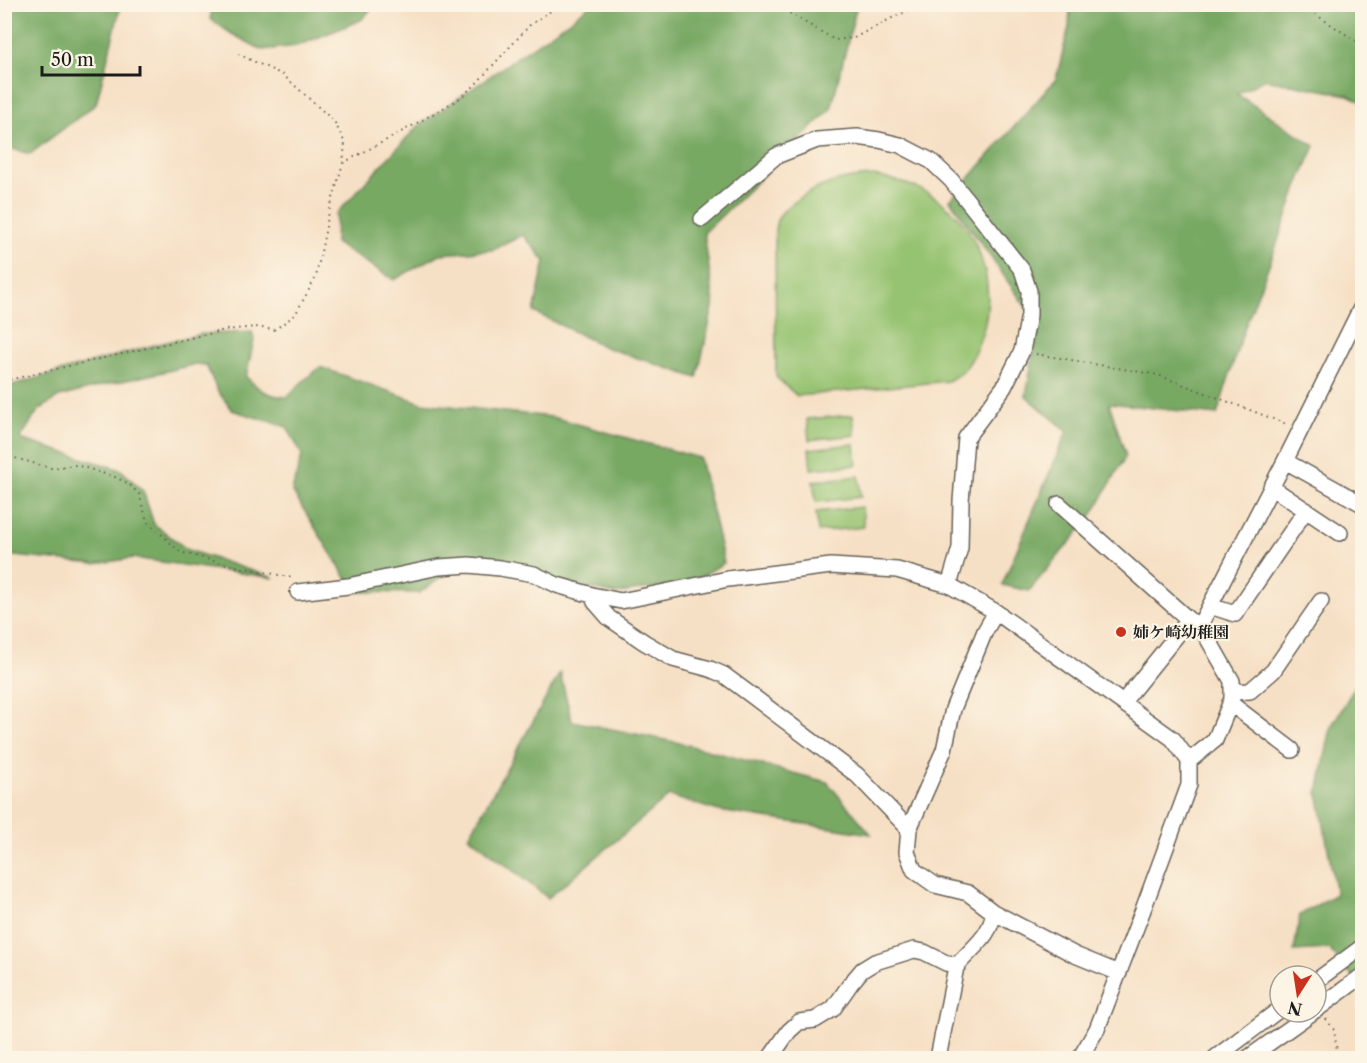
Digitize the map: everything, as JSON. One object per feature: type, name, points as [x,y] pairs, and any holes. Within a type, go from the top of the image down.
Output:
[{"type":"street","points":[[702,219],[776,156],[816,140],[857,137],[900,145],[931,161],[951,180],[1022,270],[1029,291],[1029,315],[1022,351],[1004,387],[966,438],[960,548],[948,585]]},
{"type":"street","points":[[1123,702],[1210,606],[1362,306]]},
{"type":"street","points":[[1285,461],[1362,504]]},
{"type":"street","points":[[1271,487],[1340,533]]},
{"type":"street","points":[[1059,504],[1194,622],[1232,681],[1231,697],[1215,740],[1189,761]]},
{"type":"street","points":[[1210,606],[1235,614],[1306,510]]},
{"type":"street","points":[[296,585],[339,588],[439,567],[470,565],[534,574],[556,585],[621,601],[728,579],[831,566],[897,570],[948,585],[996,612],[1173,739],[1189,761],[1189,785],[1097,1029],[1080,1059]]},
{"type":"street","points":[[592,595],[609,618],[644,642],[673,659],[724,675],[751,694],[857,775],[909,829]]},
{"type":"street","points":[[1231,697],[1250,691],[1273,670],[1322,601]]},
{"type":"street","points":[[996,612],[985,631],[954,709],[944,750],[909,829],[907,852],[914,870],[935,885],[968,893],[993,912],[1075,955],[1119,973]]},
{"type":"street","points":[[1231,697],[1292,750]]},
{"type":"street","points":[[938,1059],[956,967],[986,935],[993,912]]},
{"type":"street","points":[[770,1059],[789,1031],[799,1022],[815,1020],[833,1009],[862,970],[875,962],[914,950],[924,952],[946,963],[958,965]]},
{"type":"street","points":[[1328,972],[1356,951]]},
{"type":"street","points":[[1328,1001],[1362,976]]},
{"type":"street","points":[[1215,1059],[1268,1018]]},
{"type":"street","points":[[1248,1059],[1297,1024]]},
{"type":"path","points":[[343,163],[457,99],[473,87],[530,25],[561,4]]},
{"type":"path","points":[[774,4],[835,40],[854,38],[923,4]]},
{"type":"path","points":[[1300,4],[1362,45]]},
{"type":"path","points":[[4,381],[225,330],[256,327],[274,330],[295,315],[316,277],[329,212],[343,163],[345,142],[334,121],[283,75],[236,54]]},
{"type":"path","points":[[1022,351],[1158,375],[1300,429]]},
{"type":"path","points":[[4,455],[51,468],[76,465],[115,477],[129,484],[139,494],[147,521],[180,552],[296,585]]},
{"type":"path","points":[[1328,1023],[1334,1030],[1338,1059]]},
{"type":"green space","points":[[213,4],[375,5],[361,20],[297,46],[262,50],[210,19]]},
{"type":"green space","points":[[4,5],[121,5],[96,104],[30,154],[5,147]]},
{"type":"green space","points":[[590,5],[857,5],[831,109],[704,233],[714,303],[697,378],[605,347],[534,312],[545,261],[523,235],[493,250],[440,254],[394,280],[335,243],[336,214],[417,127]]},
{"type":"green space","points":[[1070,5],[1362,5],[1362,102],[1348,95],[1265,79],[1237,94],[1315,146],[1243,332],[1217,415],[1109,403],[1126,456],[1091,517],[1029,591],[1002,585],[1067,431],[1026,396],[1038,324],[950,200],[1056,79],[1069,27]]},
{"type":"green space","points":[[874,176],[899,181],[930,194],[962,221],[976,245],[985,270],[988,296],[982,334],[968,365],[948,381],[797,396],[776,377],[775,230],[777,220],[783,211],[802,196],[821,186],[852,178]]},
{"type":"green space","points":[[252,332],[254,340],[246,377],[269,394],[287,397],[320,367],[422,403],[552,417],[700,458],[724,563],[694,581],[615,594],[466,560],[419,593],[355,592],[292,491],[302,455],[287,427],[232,410],[217,390],[206,365],[195,364],[59,397],[38,411],[20,439],[121,470],[143,491],[154,524],[188,550],[274,578],[133,558],[95,564],[5,555],[5,387],[201,334]]},
{"type":"green space","points":[[853,415],[855,435],[809,440],[807,419]]},
{"type":"green space","points":[[855,444],[857,465],[811,469],[809,449]]},
{"type":"green space","points":[[859,476],[861,497],[816,502],[813,481]]},
{"type":"green space","points":[[862,507],[864,527],[818,532],[816,512]]},
{"type":"green space","points":[[560,673],[572,721],[680,743],[827,782],[871,834],[719,811],[669,796],[548,898],[469,836]]},
{"type":"green space","points":[[1362,675],[1362,987],[1329,949],[1294,951],[1300,915],[1336,894],[1318,792],[1331,727]]},
{"type":"place","name":"姉ケ崎幼稚園","points":[[1121,632]]}]
